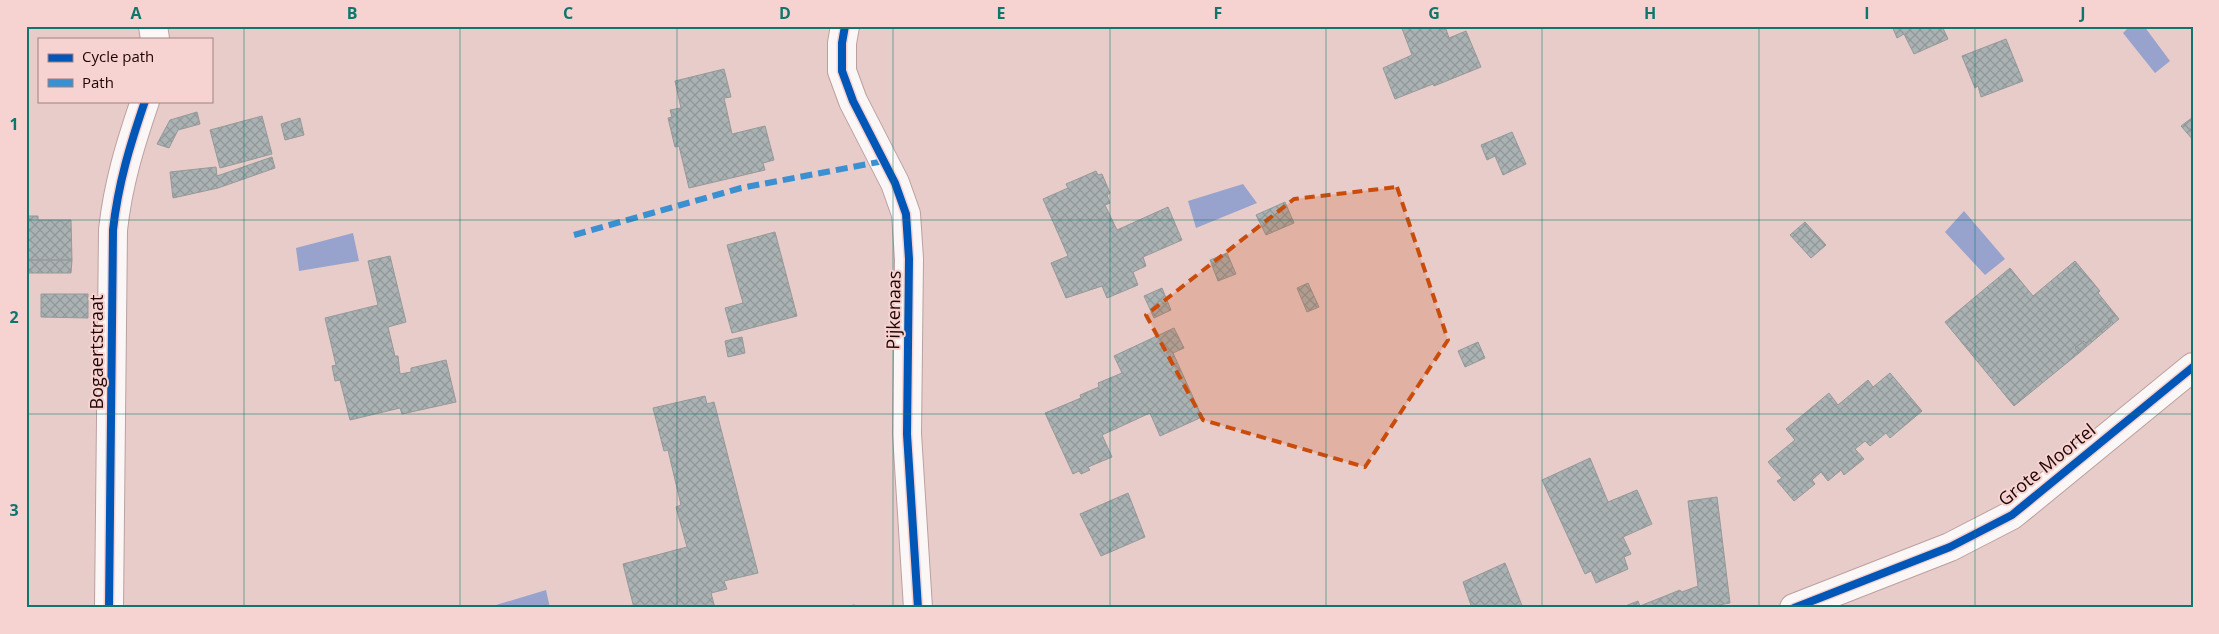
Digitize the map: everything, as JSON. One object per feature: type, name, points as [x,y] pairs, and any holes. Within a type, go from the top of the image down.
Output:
[{"type":"street","name":"Pijkenaas","points":[[845,26],[842,43],[842,71],[853,101],[895,183],[906,214],[909,259],[907,434],[918,608]]},
{"type":"street","name":"Bogaertstraat","points":[[109,608],[113,230],[117,194],[123,167],[144,102]]},
{"type":"street","name":"Grote Moortel","points":[[1794,608],[1950,547],[2012,516],[2193,367]]},
{"type":"highlighted area","points":[[1397,187],[1448,340],[1365,467],[1203,420],[1146,315],[1294,199]]},
{"type":"water","points":[[2130,26],[2144,26],[2170,61],[2155,73],[2123,33]]},
{"type":"water","points":[[1243,184],[1257,203],[1196,228],[1188,201]]},
{"type":"water","points":[[1964,211],[2005,259],[1985,275],[1945,232]]},
{"type":"water","points":[[353,233],[359,261],[299,271],[296,248]]},
{"type":"water","points":[[546,590],[550,608],[486,608]]},
{"type":"building","points":[[1401,26],[1441,26],[1442,30],[1446,29],[1449,38],[1466,31],[1481,67],[1395,99],[1383,68],[1412,55]]},
{"type":"building","points":[[1892,26],[1942,26],[1948,39],[1914,54],[1904,34],[1897,38]]},
{"type":"building","points":[[2006,39],[2023,81],[1981,97],[1978,86],[1975,88],[1962,56]]},
{"type":"building","points":[[724,69],[731,97],[724,98],[732,134],[765,126],[774,160],[763,163],[765,170],[689,188],[679,146],[675,147],[668,118],[672,117],[670,110],[681,108],[675,81]]},
{"type":"building","points":[[197,112],[200,124],[178,130],[169,148],[157,144],[170,120]]},
{"type":"building","points":[[262,116],[272,154],[220,168],[210,130]]},
{"type":"building","points":[[2193,117],[2193,140],[2181,126]]},
{"type":"building","points":[[300,118],[304,135],[285,140],[281,124]]},
{"type":"building","points":[[1512,132],[1526,164],[1503,175],[1495,156],[1487,160],[1481,145]]},
{"type":"building","points":[[272,157],[275,168],[218,188],[173,198],[170,172],[216,167],[217,176]]},
{"type":"building","points":[[1096,171],[1098,175],[1102,174],[1110,193],[1107,195],[1110,203],[1105,205],[1117,230],[1168,207],[1182,240],[1143,257],[1146,266],[1133,272],[1138,285],[1107,298],[1102,286],[1066,298],[1051,263],[1068,256],[1043,199],[1068,188],[1066,184]]},
{"type":"building","points":[[1285,202],[1294,223],[1266,235],[1256,215]]},
{"type":"building","points":[[26,216],[38,216],[38,220],[71,220],[72,260],[26,260]]},
{"type":"building","points":[[1805,222],[1826,245],[1811,258],[1790,235]]},
{"type":"building","points":[[775,232],[797,316],[732,333],[725,308],[743,303],[727,245]]},
{"type":"building","points":[[1227,253],[1236,274],[1218,281],[1210,260]]},
{"type":"building","points":[[390,256],[406,322],[388,327],[395,356],[398,356],[400,374],[411,372],[411,368],[446,360],[456,402],[402,414],[400,408],[350,420],[340,380],[335,381],[332,366],[336,365],[325,318],[378,305],[368,261]]},
{"type":"building","points":[[26,260],[72,260],[71,273],[26,273]]},
{"type":"building","points":[[2075,261],[2100,291],[2098,293],[2115,314],[2108,320],[2111,323],[2086,343],[2084,341],[2075,348],[2079,353],[2014,406],[1945,322],[2010,268],[2033,296]]},
{"type":"building","points":[[1308,283],[1319,307],[1307,312],[1297,288]]},
{"type":"building","points":[[1162,288],[1171,310],[1154,318],[1144,296]]},
{"type":"building","points":[[41,294],[88,294],[88,318],[41,317]]},
{"type":"building","points":[[2115,314],[2119,319],[2079,353],[2075,348],[2084,341],[2086,343],[2111,323],[2108,320]]},
{"type":"building","points":[[1174,328],[1184,348],[1173,353],[1202,417],[1160,436],[1150,413],[1102,435],[1112,457],[1088,467],[1090,470],[1081,474],[1079,471],[1073,474],[1045,413],[1081,398],[1080,395],[1099,387],[1098,383],[1122,373],[1114,356]]},
{"type":"building","points":[[742,337],[745,353],[728,357],[725,341]]},
{"type":"building","points":[[1478,342],[1485,358],[1465,367],[1458,351]]},
{"type":"building","points":[[1890,373],[1922,411],[1890,438],[1886,433],[1870,446],[1865,441],[1855,449],[1864,459],[1844,475],[1841,470],[1828,481],[1821,472],[1812,480],[1815,484],[1794,501],[1777,481],[1782,478],[1768,462],[1795,440],[1786,429],[1829,393],[1838,405],[1868,380],[1873,387]]},
{"type":"building","points":[[705,396],[707,404],[714,402],[758,573],[724,581],[727,589],[711,593],[715,608],[634,608],[623,564],[687,547],[676,507],[681,505],[668,450],[664,451],[653,408]]},
{"type":"building","points":[[1590,458],[1608,502],[1637,490],[1652,524],[1623,537],[1631,554],[1624,557],[1628,569],[1596,583],[1591,571],[1585,574],[1542,480]]},
{"type":"building","points":[[1128,493],[1145,537],[1101,556],[1080,514]]},
{"type":"building","points":[[1717,497],[1730,603],[1702,608],[1620,608],[1638,601],[1640,606],[1680,590],[1682,592],[1698,586],[1688,501]]},
{"type":"building","points":[[1505,563],[1523,608],[1472,608],[1463,582]]},
{"type":"building","points":[[855,605],[855,608],[831,608]]},
{"type":"marked path","points":[[574,235],[741,188],[884,161]]},
{"type":"cycle path","points":[[845,26],[842,43],[842,71],[853,101],[895,183],[906,214],[909,259],[907,434],[918,608]]},
{"type":"cycle path","points":[[109,608],[113,230],[125,165],[145,102]]},
{"type":"cycle path","points":[[1794,608],[1950,547],[2012,515],[2193,367]]}]
